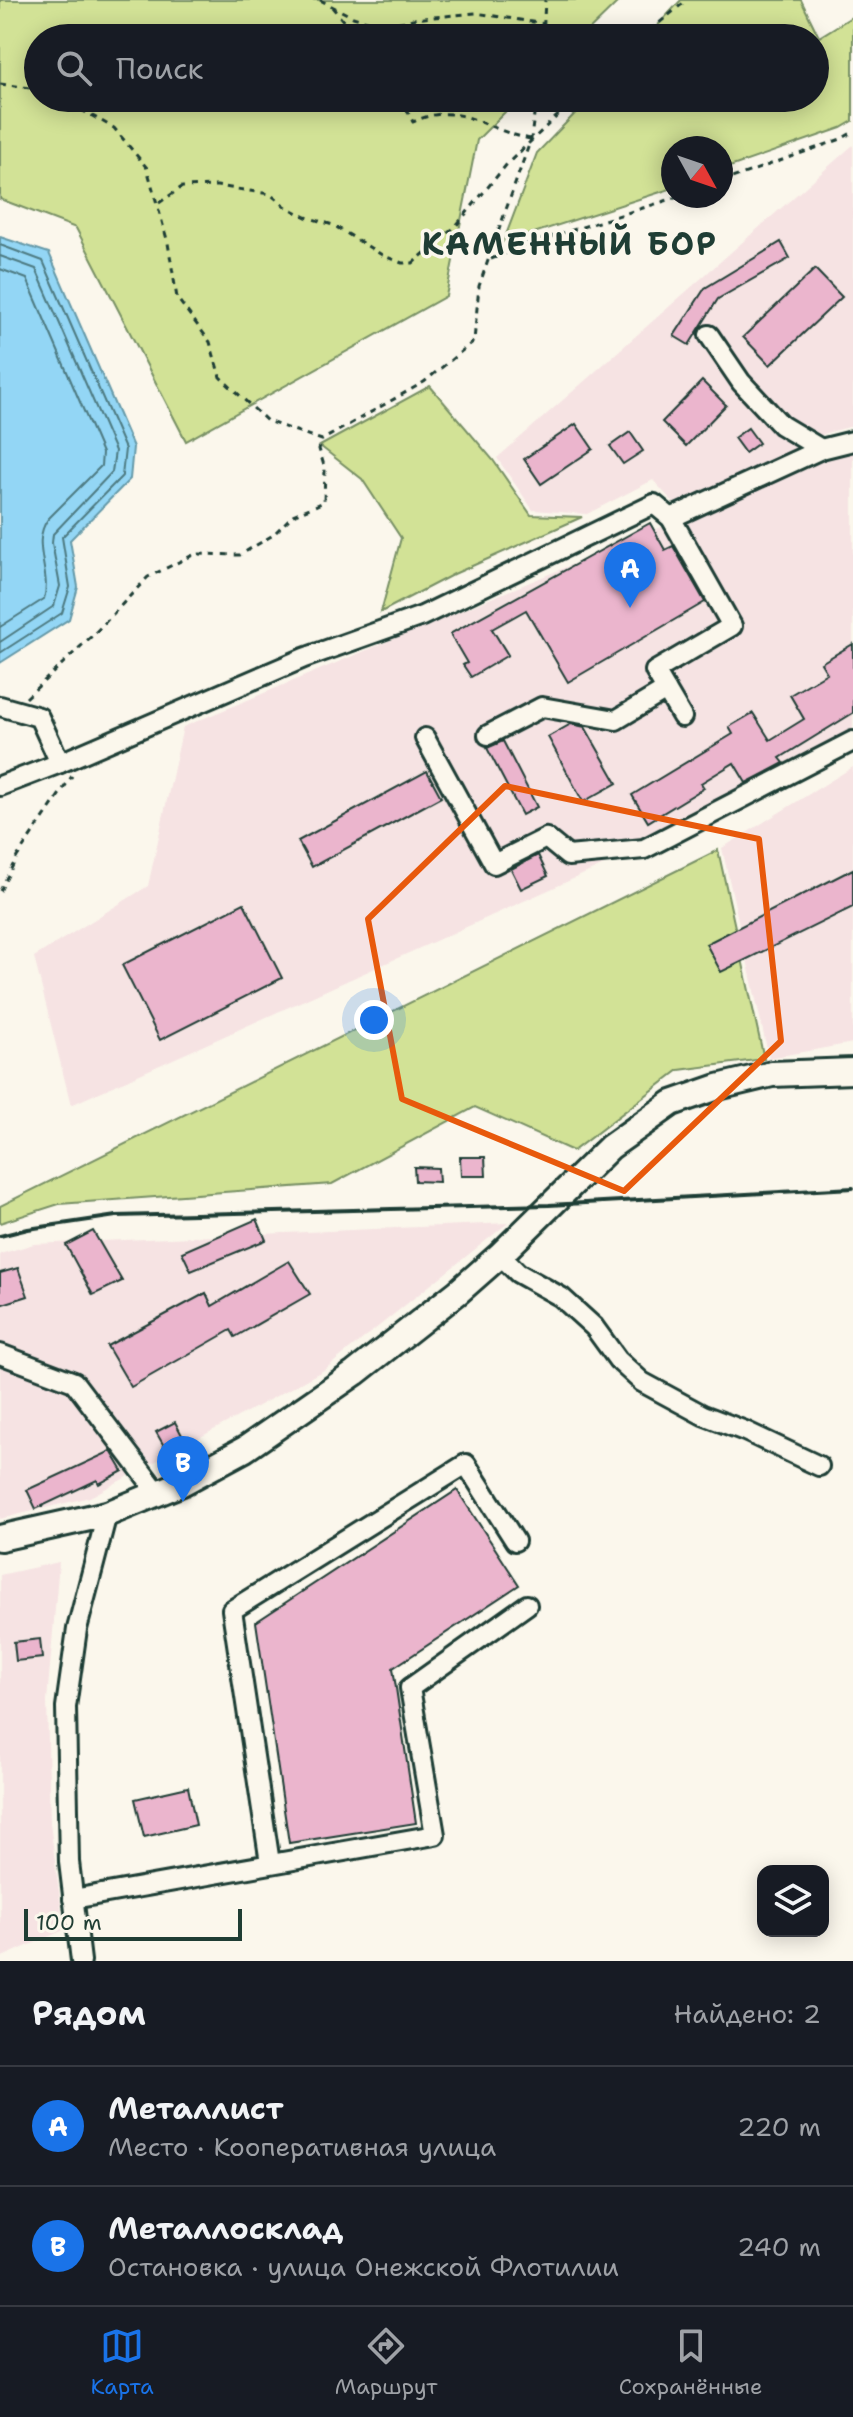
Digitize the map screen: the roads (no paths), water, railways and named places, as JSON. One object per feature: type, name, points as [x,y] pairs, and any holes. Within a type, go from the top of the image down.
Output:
[{"type":"main road","points":[[500,1255],[610,1147],[672,1103],[718,1087],[772,1074],[853,1071]]},
{"type":"main road","points":[[0,1538],[107,1514]]},
{"type":"street","points":[[709,335],[741,382],[781,425],[821,449]]},
{"type":"street","points":[[671,518],[821,449],[853,441]]},
{"type":"street","points":[[0,786],[90,751],[304,658],[422,616],[654,504],[671,518],[732,626],[655,671],[682,717]]},
{"type":"street","points":[[488,735],[542,707],[616,720],[666,690]]},
{"type":"street","points":[[9,709],[39,717],[60,763]]},
{"type":"street","points":[[425,738],[494,864],[546,838],[568,856],[644,849],[853,741]]},
{"type":"street","points":[[81,1961],[69,1862],[66,1707],[77,1629],[107,1514],[158,1493],[245,1449],[355,1373],[500,1255],[518,1273],[561,1297],[594,1327],[618,1360],[642,1382],[703,1415],[819,1466]]},
{"type":"street","points":[[0,1354],[74,1382],[158,1493]]},
{"type":"street","points":[[270,1863],[232,1610],[466,1464],[515,1541]]},
{"type":"street","points":[[73,1899],[435,1835],[410,1688],[527,1605]]},
{"type":"water","points":[[0,237],[49,253],[133,447],[130,479],[70,540],[78,587],[69,619],[0,663]]},
{"type":"railway","points":[[0,1236],[116,1216],[549,1205],[853,1188]]},
{"type":"place","name":"Металлист","points":[[630,608]]},
{"type":"place","name":"Металлосклад","points":[[183,1502]]},
{"type":"district","name":"КАМЕННЫЙ БОР","points":[[570,244]]}]
